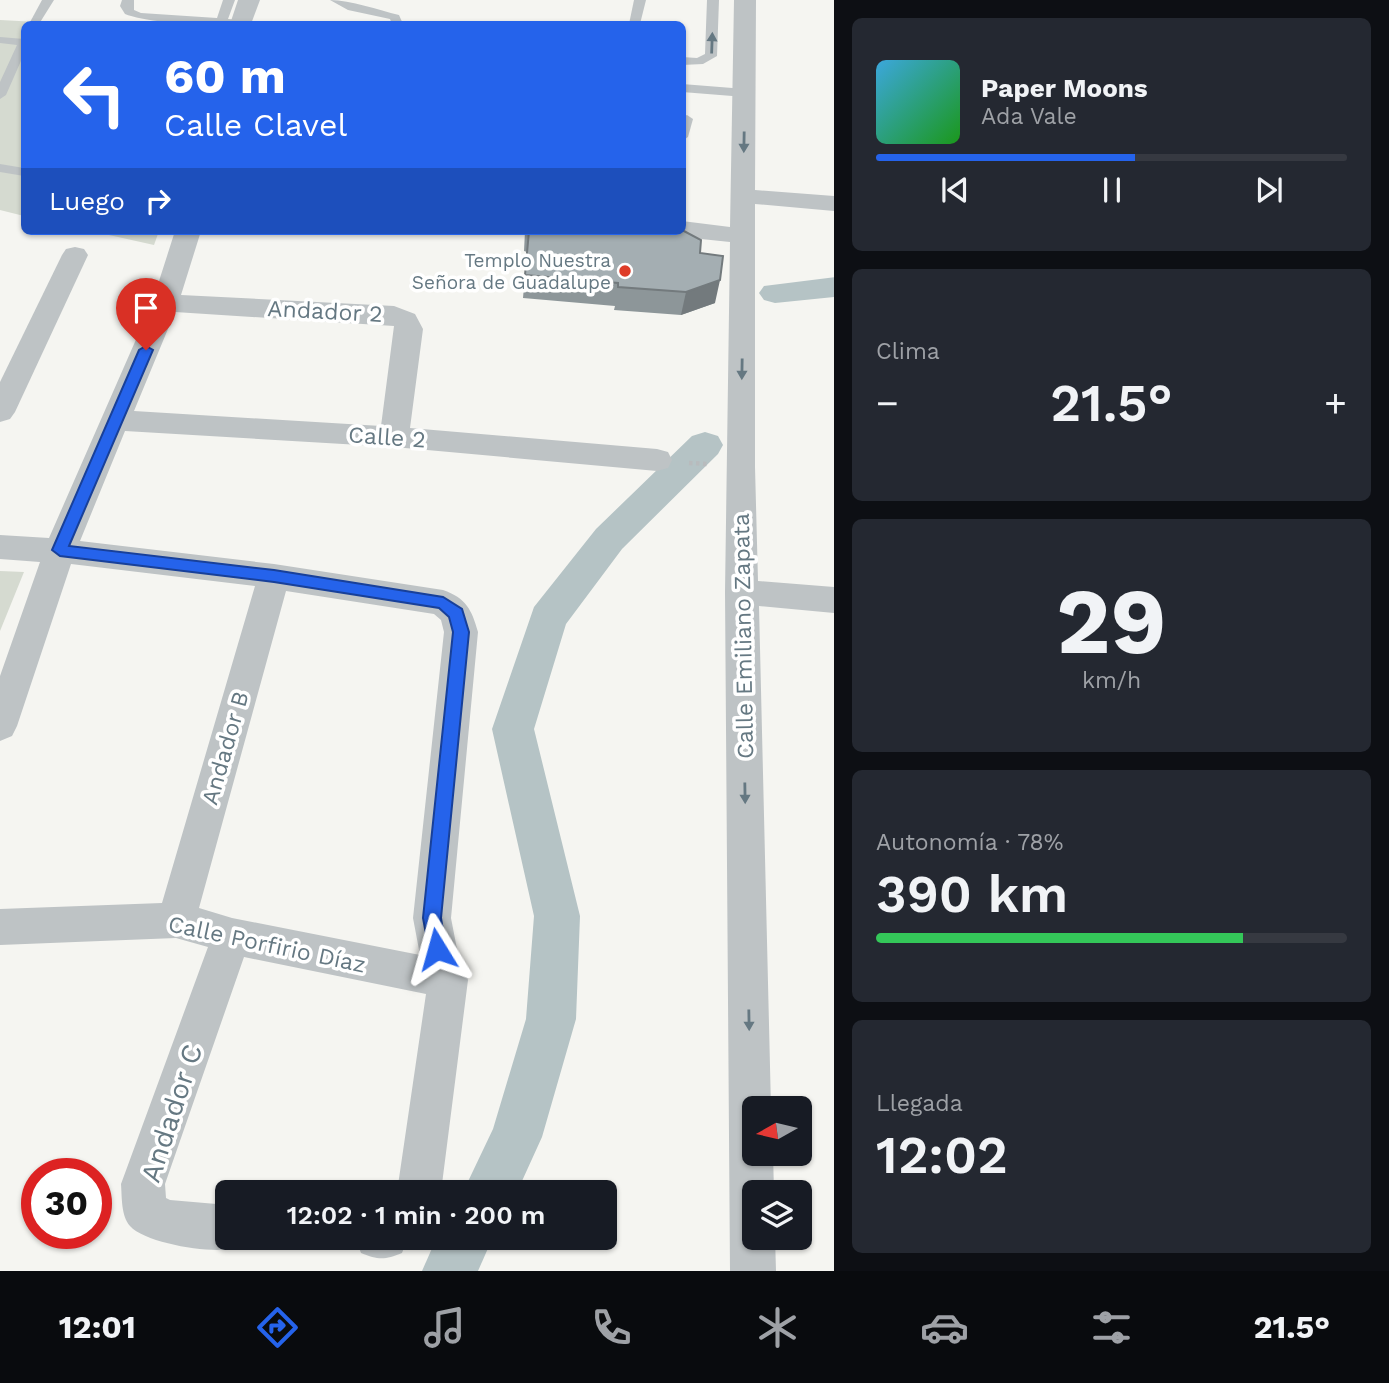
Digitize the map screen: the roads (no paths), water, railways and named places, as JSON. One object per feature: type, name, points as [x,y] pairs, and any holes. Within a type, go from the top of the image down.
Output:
[{"type":"street","points":[[236,21],[249,0]]},
{"type":"street","name":"Calle Emiliano Zapata","points":[[746,0],[741,592],[753,1271]]},
{"type":"street","points":[[744,196],[834,204]]},
{"type":"street","points":[[686,229],[743,236]]},
{"type":"street","points":[[0,726],[60,550],[165,303],[187,235]]},
{"type":"street","points":[[0,412],[75,255]]},
{"type":"street","name":"Andador 2","points":[[165,303],[394,315],[405,320],[409,329],[394,437]]},
{"type":"street","name":"Calle 2","points":[[117,420],[394,437],[657,460]]},
{"type":"street","points":[[0,547],[60,550],[274,576],[443,603],[456,613],[461,632],[432,918],[437,949],[448,980],[421,1180]]},
{"type":"street","name":"Andador B","points":[[176,920],[274,576]]},
{"type":"street","points":[[741,592],[834,600]]},
{"type":"street","name":"Calle Porfirio Díaz","points":[[0,928],[176,920],[232,936],[448,980]]},
{"type":"street","name":"Andador C","points":[[215,1226],[163,1222],[145,1210],[144,1184],[232,936]]},
{"type":"lane","points":[[36,21],[48,0]]},
{"type":"lane","points":[[128,0],[126,6],[129,12],[139,16],[208,21]]},
{"type":"lane","points":[[229,0],[234,21]]},
{"type":"lane","points":[[336,0],[352,8],[395,18],[396,21]]},
{"type":"lane","points":[[686,61],[699,62],[711,56],[713,0]]},
{"type":"lane","points":[[636,21],[640,2]]},
{"type":"lane","points":[[640,2],[646,21]]},
{"type":"lane","points":[[349,21],[352,8]]},
{"type":"lane","points":[[0,40],[21,42]]},
{"type":"lane","points":[[2,87],[21,48]]},
{"type":"lane","points":[[686,88],[745,93]]},
{"type":"lane","points":[[0,168],[21,172]]},
{"type":"waterway","points":[[775,293],[834,287]]},
{"type":"waterway","points":[[495,1180],[516,1137],[551,1019],[557,916],[513,729],[548,618],[609,539],[705,445]]},
{"type":"waterway","points":[[449,1271],[460,1250]]},
{"type":"place","name":"Templo Nuestra Señora de Guadalupe","points":[[625,271]]}]
